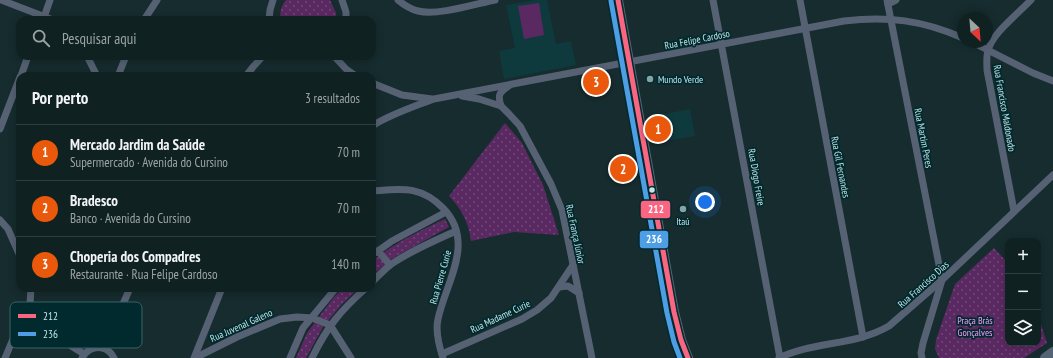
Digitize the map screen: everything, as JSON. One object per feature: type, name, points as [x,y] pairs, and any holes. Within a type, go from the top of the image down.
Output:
[{"type":"main road","points":[[618,0],[628,63],[674,312],[681,340],[688,358]]},
{"type":"main road","points":[[1045,358],[1053,352]]},
{"type":"street","points":[[1,0],[38,16]]},
{"type":"street","points":[[44,16],[50,0]]},
{"type":"street","points":[[146,16],[156,0]]},
{"type":"street","points":[[269,16],[273,0]]},
{"type":"street","points":[[342,0],[346,16]]},
{"type":"street","points":[[398,0],[406,6],[418,11],[426,12],[437,12],[496,0]]},
{"type":"street","name":"Rua Diogo Freire","points":[[714,0],[779,358]]},
{"type":"street","name":"Rua Gil Fernandes","points":[[800,0],[863,337]]},
{"type":"street","points":[[888,2],[896,0]]},
{"type":"street","name":"Rua Francisco Maldonado","points":[[1014,211],[988,78],[988,50],[993,39],[1007,22],[1031,0]]},
{"type":"street","name":"Rua Martim Peres","points":[[888,2],[890,19],[942,280]]},
{"type":"street","name":"Rua Felipe Cardoso","points":[[376,123],[434,99],[868,18],[907,21],[936,27],[957,36]]},
{"type":"street","points":[[984,48],[1026,70],[1053,81]]},
{"type":"street","points":[[22,72],[26,60]]},
{"type":"street","points":[[90,60],[95,72]]},
{"type":"street","points":[[120,72],[124,60]]},
{"type":"street","points":[[249,72],[259,60]]},
{"type":"street","points":[[338,60],[350,72]]},
{"type":"street","points":[[500,106],[499,94],[512,84]]},
{"type":"street","name":"Rua Felipe Cardoso","points":[[376,85],[402,95],[434,99]]},
{"type":"street","points":[[0,129],[16,87]]},
{"type":"street","points":[[402,95],[408,109]]},
{"type":"street","name":"Rua França Júnior","points":[[452,96],[479,99],[500,106],[520,126],[557,196],[562,210],[592,358]]},
{"type":"street","name":"Rua Francisco Dias","points":[[779,358],[805,349],[845,342],[863,337],[879,332],[889,326],[942,280],[1053,175]]},
{"type":"street","name":"Rua Pierre Curie","points":[[376,191],[400,189],[415,190],[430,197],[450,216],[456,231],[458,251],[456,261],[437,320],[437,336],[442,356]]},
{"type":"street","points":[[376,252],[392,241],[446,212]]},
{"type":"street","points":[[0,220],[8,229],[16,247]]},
{"type":"street","points":[[376,278],[390,265],[426,244],[456,231]]},
{"type":"street","points":[[376,254],[390,265]]},
{"type":"street","name":"Rua Madame Curie","points":[[442,356],[528,316],[537,310],[551,298],[573,265]]},
{"type":"street","points":[[922,358],[921,353],[923,343],[942,280]]},
{"type":"street","points":[[559,287],[568,286],[579,293]]},
{"type":"street","points":[[30,302],[31,292]]},
{"type":"street","points":[[124,302],[128,292]]},
{"type":"street","points":[[194,358],[220,292]]},
{"type":"street","points":[[290,358],[304,328],[333,292]]},
{"type":"street","points":[[312,358],[330,325],[344,308],[362,292]]},
{"type":"street","name":"Rua Juvenal Galeno","points":[[194,358],[237,337],[280,319],[312,318],[330,325]]},
{"type":"street","points":[[330,325],[351,358]]},
{"type":"street","points":[[5,358],[10,346]]},
{"type":"street","points":[[72,348],[83,356],[93,348],[104,348],[108,350],[114,358]]},
{"type":"shaded area","points":[[535,0],[547,0],[556,44],[571,41],[576,65],[504,79],[499,51],[515,48],[506,5]]},
{"type":"shaded area","points":[[690,109],[695,136],[661,142],[655,116]]},
{"type":"green space","points":[[286,0],[330,0],[336,16],[280,16]]},
{"type":"green space","points":[[539,3],[544,35],[524,39],[518,6]]},
{"type":"green space","points":[[505,123],[522,143],[543,185],[559,235],[514,232],[471,241],[464,216],[449,196]]},
{"type":"green space","points":[[445,219],[449,227],[393,258],[376,272],[376,258],[407,238]]},
{"type":"green space","name":"Praça Brás Gonçalves","points":[[994,248],[1005,260],[1005,346],[1041,346],[1041,324],[1047,343],[1024,358],[939,358],[935,349],[936,340],[955,284]]},
{"type":"green space","points":[[339,292],[355,292],[341,305],[323,327],[306,358],[296,358],[307,333]]},
{"type":"transit line","name":"212","points":[[618,0],[674,312],[681,340],[688,358]]},
{"type":"transit line","name":"236","points":[[611,1],[667,313],[674,342],[680,358]]},
{"type":"place","name":"Mundo Verde","points":[[650,79]]},
{"type":"place","name":"Choperia dos Compadres","points":[[596,82]]},
{"type":"place","name":"Mercado Jardim da Saúde","points":[[658,129]]},
{"type":"place","name":"Bradesco","points":[[623,169]]},
{"type":"place","name":"Itaú","points":[[683,209]]}]
